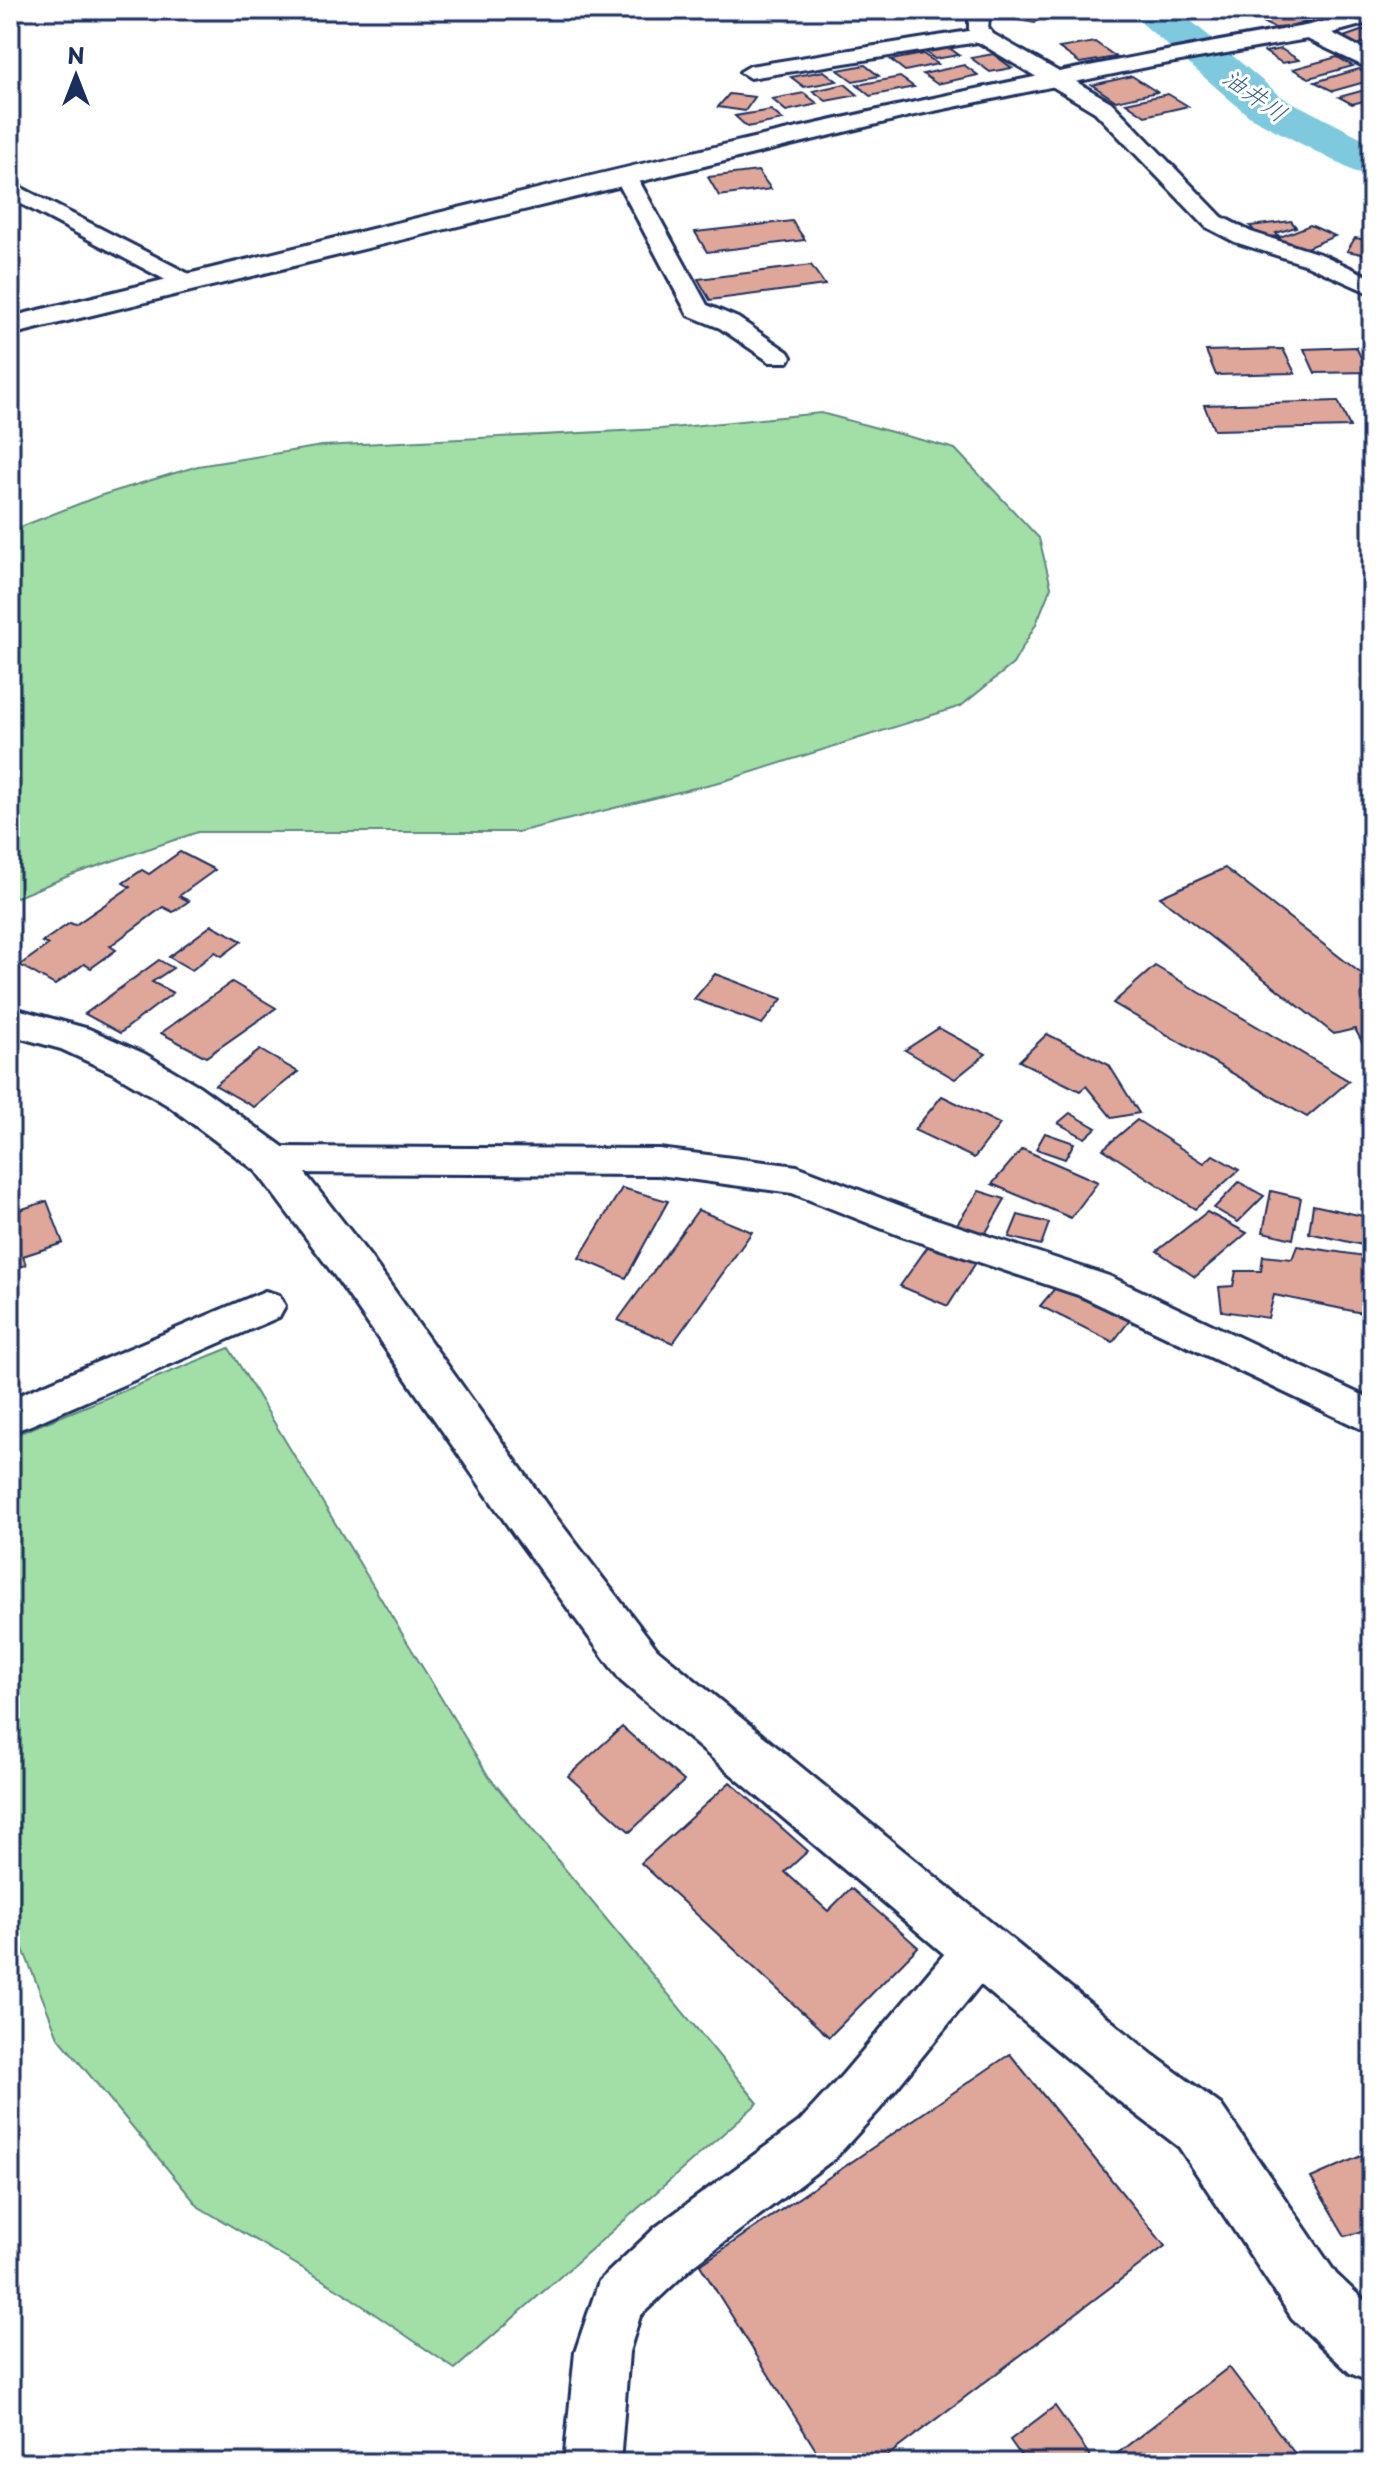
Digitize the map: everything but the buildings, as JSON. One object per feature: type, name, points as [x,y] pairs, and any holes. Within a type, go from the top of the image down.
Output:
[{"type":"street","points":[[987,10],[979,16],[978,29],[983,35],[1103,107],[1214,222],[1243,237],[1315,260],[1372,287]]},
{"type":"street","points":[[10,326],[910,109],[1152,59],[1311,32],[1372,15]]},
{"type":"street","points":[[1311,32],[1372,63]]},
{"type":"street","points":[[750,72],[983,35]]},
{"type":"street","points":[[626,177],[697,310],[729,323],[779,357]]},
{"type":"street","points":[[10,189],[187,282]]},
{"type":"street","points":[[10,1021],[75,1039],[130,1064],[184,1096],[271,1160],[353,1267],[532,1522],[639,1665],[1132,2075],[1200,2126],[1314,2296],[1372,2351]]},
{"type":"street","points":[[271,1160],[659,1162],[797,1180],[914,1226],[1095,1286],[1372,1418]]},
{"type":"street","points":[[17,1414],[265,1306]]},
{"type":"street","points":[[592,2463],[602,2352],[618,2300],[675,2246],[817,2140],[861,2092],[979,1949]]},
{"type":"green space","points":[[821,413],[955,449],[1039,538],[1051,587],[1036,624],[1013,664],[961,706],[727,780],[518,832],[198,832],[71,875],[10,900],[10,531],[99,496],[198,466],[322,446],[661,429]]},
{"type":"green space","points":[[229,1348],[489,1777],[758,2103],[455,2369],[341,2291],[199,2207],[58,2037],[10,1916],[10,1437]]},
{"type":"waterway","name":"油井川","points":[[1152,10],[1266,107],[1372,162]]}]
